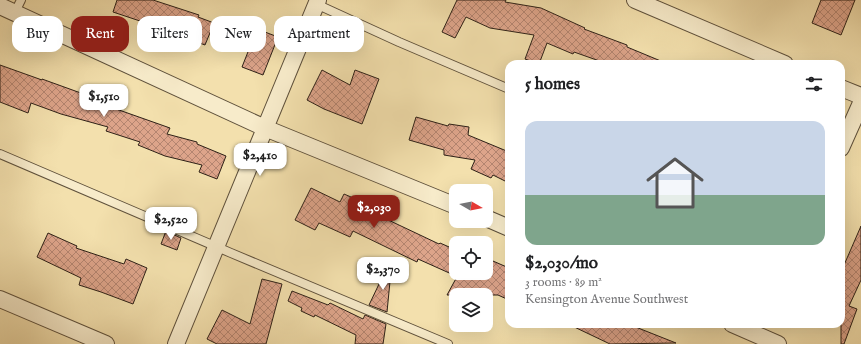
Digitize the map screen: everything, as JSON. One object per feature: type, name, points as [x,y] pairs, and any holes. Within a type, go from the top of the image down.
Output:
[{"type":"street","points":[[635,0],[776,60]]},
{"type":"street","points":[[176,344],[317,2]]},
{"type":"street","points":[[0,6],[18,6],[265,128],[449,203]]},
{"type":"street","points":[[845,90],[861,96]]},
{"type":"street","points":[[845,139],[861,103]]},
{"type":"street","points":[[493,221],[505,226]]},
{"type":"street","points":[[0,299],[106,344]]},
{"type":"street","points":[[742,328],[778,344]]},
{"type":"lane","points":[[317,2],[399,42],[505,87]]},
{"type":"lane","points":[[0,154],[448,344]]},
{"type":"building","points":[[117,0],[153,0],[199,15],[137,16],[137,20],[129,16],[113,12]]},
{"type":"building","points":[[457,0],[506,0],[505,2],[541,8],[585,28],[584,29],[627,45],[627,47],[658,60],[597,60],[574,52],[573,54],[547,43],[541,60],[528,60],[525,59],[534,35],[490,28],[466,17],[455,38],[442,32]]},
{"type":"building","points":[[821,0],[855,0],[841,35],[812,23]]},
{"type":"building","points":[[202,18],[210,22],[210,33],[205,45],[202,44]]},
{"type":"building","points":[[266,32],[274,35],[274,47],[263,75],[242,67],[248,52],[266,52]]},
{"type":"building","points":[[0,65],[103,99],[102,104],[170,128],[167,134],[197,142],[197,144],[226,156],[217,179],[199,172],[202,165],[165,156],[138,145],[140,142],[106,131],[108,127],[61,114],[31,103],[28,113],[0,102]]},
{"type":"building","points":[[322,70],[350,85],[355,70],[379,79],[362,124],[324,109],[307,100]]},
{"type":"building","points":[[416,117],[448,126],[449,124],[469,127],[468,135],[505,150],[505,181],[493,175],[491,178],[471,169],[475,160],[444,155],[444,150],[409,140]]},
{"type":"building","points":[[311,188],[340,202],[344,194],[365,203],[363,208],[439,244],[440,243],[449,247],[449,273],[418,259],[417,262],[353,231],[350,237],[319,223],[315,230],[295,220]]},
{"type":"building","points":[[861,226],[861,280],[849,306],[857,309],[844,344],[841,344],[841,328],[845,328],[845,263]]},
{"type":"building","points":[[166,231],[181,238],[177,250],[161,244]]},
{"type":"building","points":[[48,233],[77,246],[76,248],[124,264],[126,259],[147,268],[133,304],[79,285],[81,278],[37,257]]},
{"type":"building","points":[[390,261],[392,261],[387,312],[369,305]]},
{"type":"building","points":[[493,261],[505,266],[505,298],[498,295],[493,295],[493,288],[451,288],[455,280],[493,280]]},
{"type":"building","points":[[262,279],[282,284],[266,344],[217,344],[207,339],[222,310],[250,324]]},
{"type":"building","points":[[292,291],[328,305],[330,303],[363,319],[365,315],[386,324],[383,344],[355,344],[356,335],[315,315],[314,317],[301,311],[302,308],[288,301]]},
{"type":"building","points":[[576,328],[638,328],[676,343],[610,344]]}]
